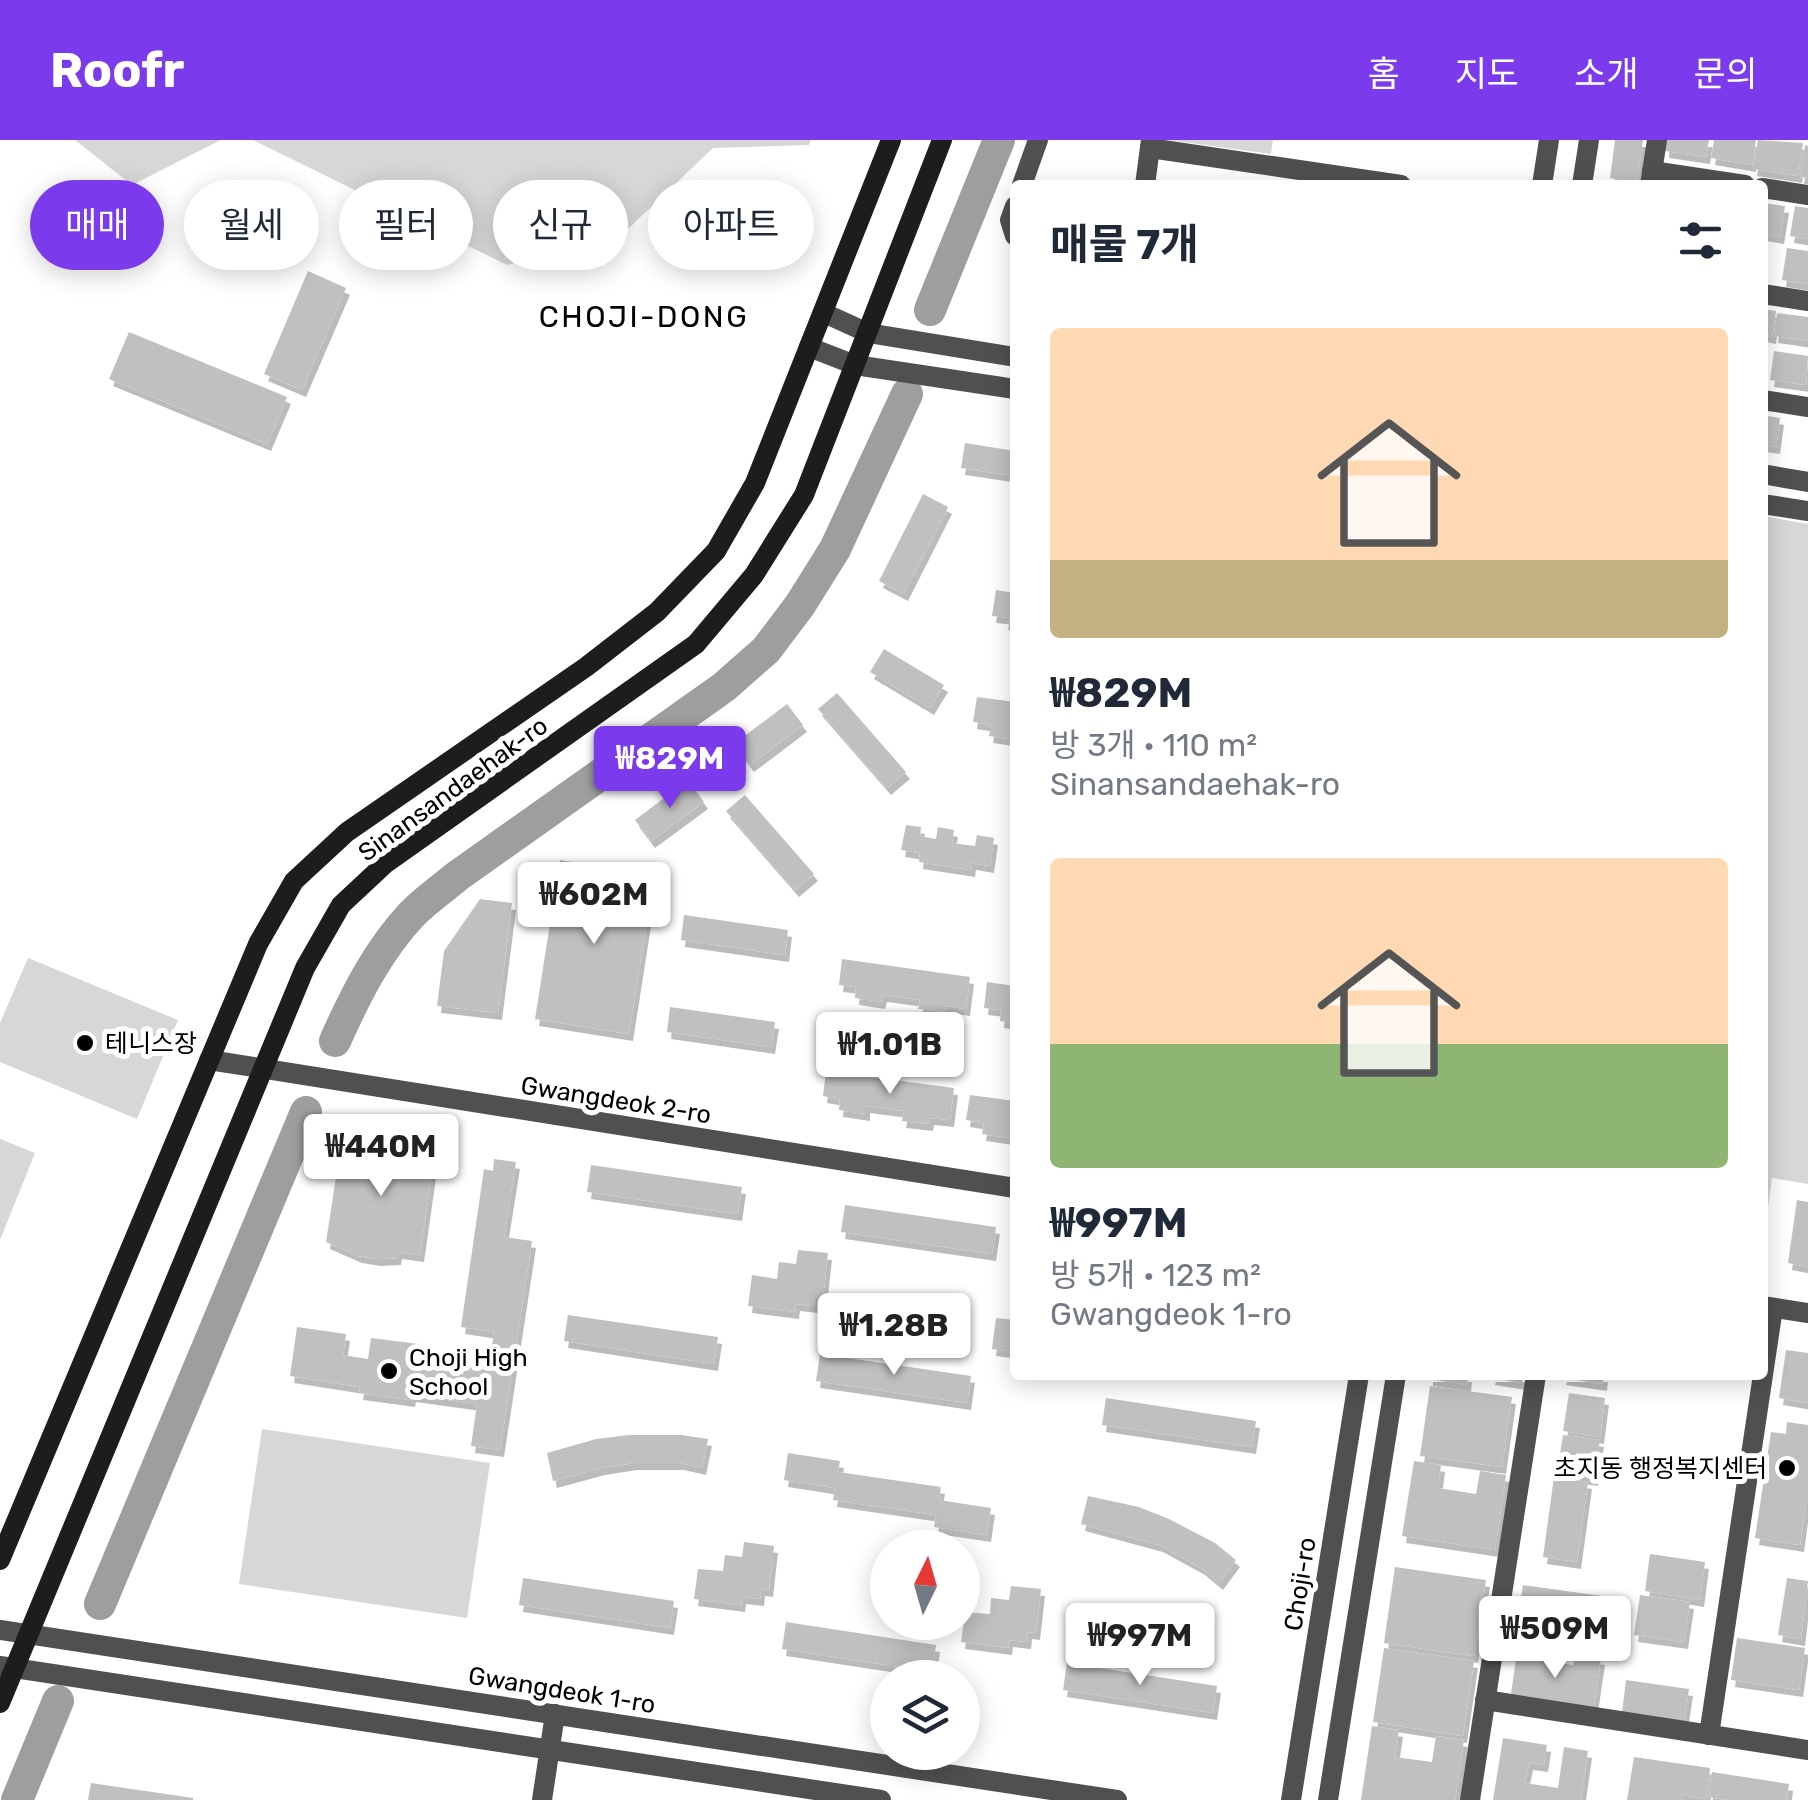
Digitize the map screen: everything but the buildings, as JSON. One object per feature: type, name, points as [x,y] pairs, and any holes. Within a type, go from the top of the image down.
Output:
[{"type":"main road","name":"Sinansandaehak-ro","points":[[0,1560],[258,944],[294,881],[346,832],[586,667],[657,612],[716,551],[755,484],[891,140]]},
{"type":"main road","name":"Sinansandaehak-ro","points":[[0,1703],[7,1667],[28,1634],[306,968],[342,905],[386,864],[696,644],[754,575],[804,496],[942,140]]},
{"type":"street","points":[[1024,180],[1038,140]]},
{"type":"street","points":[[1543,180],[1549,140]]},
{"type":"street","points":[[1583,180],[1589,140]]},
{"type":"street","points":[[1656,140],[1651,178],[1678,180]]},
{"type":"street","points":[[1145,180],[1151,144],[1371,180]]},
{"type":"street","points":[[1768,189],[1808,195]]},
{"type":"street","points":[[1768,295],[1808,301]]},
{"type":"street","points":[[824,313],[868,333],[1010,356]]},
{"type":"street","points":[[809,346],[855,365],[1010,389]]},
{"type":"street","points":[[1768,401],[1808,408]]},
{"type":"street","points":[[1768,475],[1808,482]]},
{"type":"street","points":[[1768,505],[1808,511]]},
{"type":"street","name":"Gwangdeok 2-ro","points":[[209,1060],[1010,1187]]},
{"type":"street","points":[[1768,1307],[1808,1314]]},
{"type":"street","name":"Choji-ro","points":[[1291,1800],[1357,1380]]},
{"type":"street","points":[[1328,1800],[1395,1380]]},
{"type":"street","points":[[1470,1800],[1535,1380]]},
{"type":"street","points":[[1709,1735],[1758,1380]]},
{"type":"street","name":"Gwangdeok 1-ro","points":[[0,1630],[1118,1800]]},
{"type":"street","points":[[7,1667],[880,1800]]},
{"type":"street","points":[[1486,1700],[1808,1750]]},
{"type":"street","points":[[542,1800],[555,1714]]},
{"type":"shaded area","points":[[75,140],[221,140],[142,180],[126,180]]},
{"type":"shaded area","points":[[253,140],[811,140],[809,145],[713,148],[679,180],[648,180],[648,210],[628,228],[628,180],[493,180],[493,258],[473,248],[473,180],[339,182]]},
{"type":"shaded area","points":[[1168,140],[1273,140],[1271,154]]},
{"type":"shaded area","points":[[1768,517],[1808,524],[1808,1184],[1772,1178],[1768,1208]]},
{"type":"shaded area","name":"테니스장","points":[[28,958],[178,1020],[137,1119],[0,1062],[0,1023]]},
{"type":"shaded area","points":[[0,1139],[35,1153],[0,1240]]},
{"type":"shaded area","points":[[262,1429],[490,1463],[467,1618],[239,1584]]},
{"type":"waterway","points":[[930,310],[999,140]]},
{"type":"waterway","points":[[335,1041],[378,957],[418,908],[724,687],[766,650],[835,549],[907,394]]},
{"type":"waterway","points":[[100,1604],[306,1112]]},
{"type":"waterway","points":[[17,1800],[58,1701]]},
{"type":"place","name":"테니스장","points":[[85,1043]]},
{"type":"place","name":"Choji High School","points":[[389,1371]]},
{"type":"place","name":"초지동 행정복지센터","points":[[1787,1468]]},
{"type":"district","name":"CHOJI-DONG","points":[[644,317]]}]
